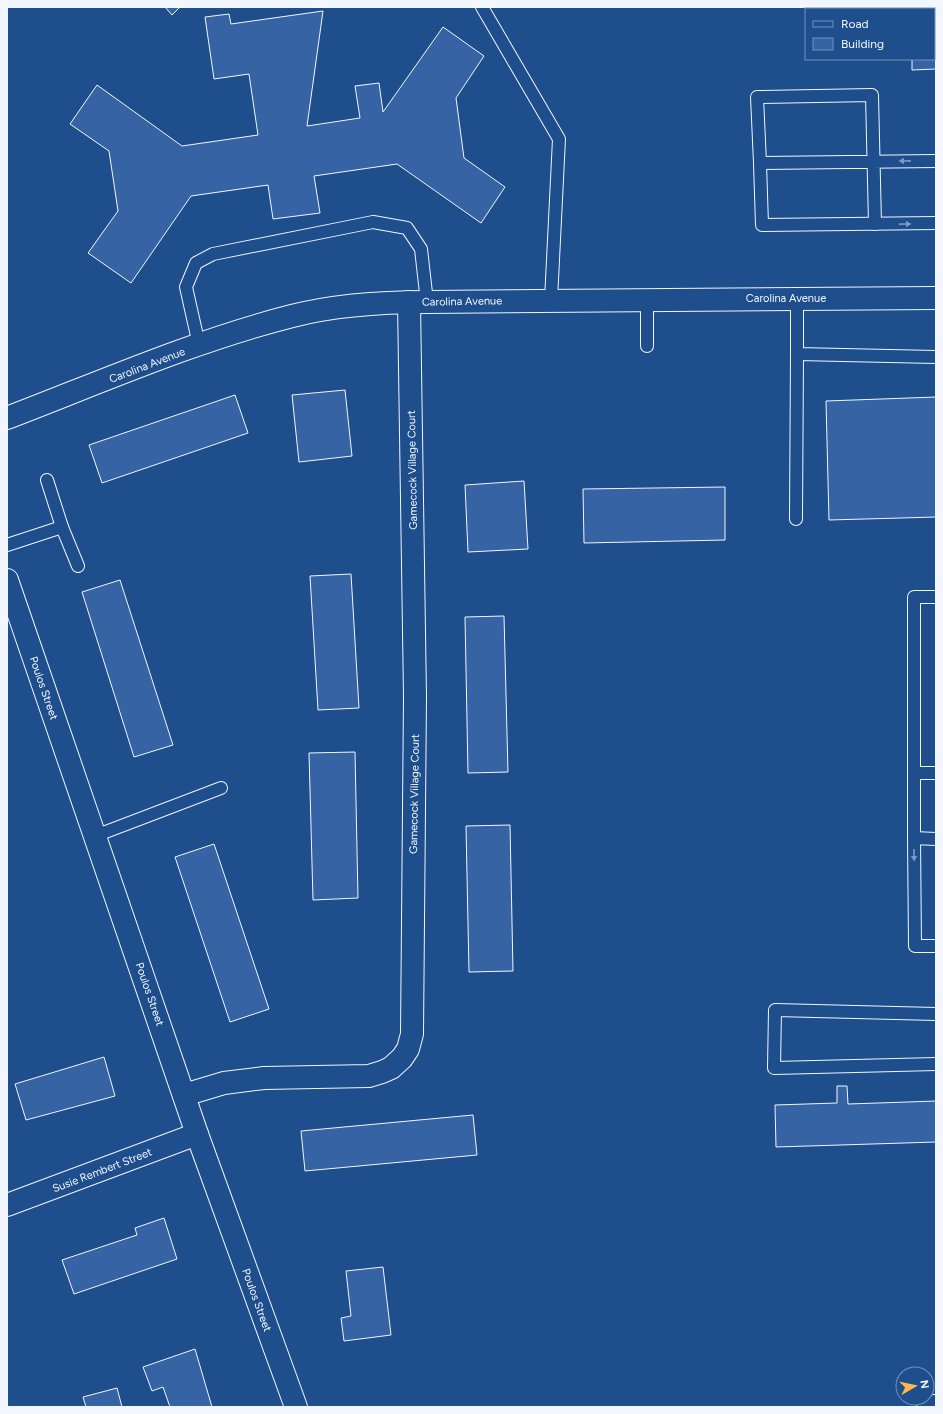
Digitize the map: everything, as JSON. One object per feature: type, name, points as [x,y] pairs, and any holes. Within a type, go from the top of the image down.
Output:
[{"type":"street","name":"Carolina Avenue","points":[[7,418],[220,337],[293,316],[347,306],[418,302],[551,300],[936,298]]},
{"type":"street","name":"Gamecock Village Court","points":[[184,1094],[224,1083],[264,1078],[369,1076],[391,1068],[408,1049],[412,1034],[418,302]]},
{"type":"street","name":"Poulos Street","points":[[7,580],[197,1134],[296,1407]]},
{"type":"street","name":"Susie Rembert Street","points":[[7,1205],[197,1134]]},
{"type":"street","points":[[928,1407],[936,1406]]},
{"type":"lane","points":[[482,7],[559,140],[551,300]]},
{"type":"lane","points":[[875,224],[872,95],[757,97],[762,225],[875,224],[936,223]]},
{"type":"lane","points":[[760,163],[936,161]]},
{"type":"lane","points":[[199,345],[186,287],[196,263],[213,254],[373,222],[407,228],[421,249],[418,302]]},
{"type":"lane","points":[[796,519],[797,298]]},
{"type":"lane","points":[[647,299],[647,346]]},
{"type":"lane","points":[[797,354],[936,357]]},
{"type":"lane","points":[[47,480],[62,527],[78,566]]},
{"type":"lane","points":[[7,545],[62,527]]},
{"type":"lane","points":[[936,597],[914,597],[915,946],[936,946]]},
{"type":"lane","points":[[914,773],[936,773]]},
{"type":"lane","points":[[95,836],[221,788]]},
{"type":"lane","points":[[914,838],[936,839]]},
{"type":"lane","points":[[936,1014],[775,1010],[774,1068],[936,1064]]},
{"type":"building","points":[[165,7],[180,7],[172,15]]},
{"type":"building","points":[[936,7],[936,69],[912,70],[912,60],[935,60],[935,8],[910,8]]},
{"type":"building","points":[[323,11],[307,126],[360,118],[355,86],[379,83],[383,112],[443,27],[484,56],[456,98],[464,158],[505,187],[481,223],[397,164],[314,176],[320,213],[273,219],[268,185],[191,196],[131,283],[88,253],[118,211],[109,151],[70,124],[97,85],[182,146],[258,135],[249,74],[214,79],[205,17],[229,14],[231,24]]},
{"type":"building","points":[[345,390],[352,456],[299,462],[292,395]]},
{"type":"building","points":[[235,395],[248,433],[102,483],[89,445]]},
{"type":"building","points":[[936,397],[936,517],[829,520],[826,401]]},
{"type":"building","points":[[524,481],[528,549],[468,552],[465,485]]},
{"type":"building","points":[[725,487],[725,540],[584,543],[583,489]]},
{"type":"building","points":[[351,574],[359,708],[318,710],[310,576]]},
{"type":"building","points":[[120,580],[173,745],[134,757],[82,592]]},
{"type":"building","points":[[504,616],[508,772],[468,773],[465,617]]},
{"type":"building","points":[[355,752],[358,898],[313,900],[309,753]]},
{"type":"building","points":[[510,825],[513,971],[469,972],[466,826]]},
{"type":"building","points":[[214,844],[269,1009],[230,1022],[175,857]]},
{"type":"building","points":[[104,1057],[115,1096],[26,1120],[15,1084]]},
{"type":"building","points":[[837,1086],[847,1086],[848,1104],[936,1101],[936,1142],[776,1147],[775,1105],[837,1103]]},
{"type":"building","points":[[473,1115],[477,1155],[305,1171],[301,1131]]},
{"type":"building","points":[[164,1218],[177,1259],[74,1294],[62,1260],[137,1235],[135,1228]]},
{"type":"building","points":[[383,1267],[391,1335],[344,1341],[341,1318],[351,1316],[346,1271]]},
{"type":"building","points":[[195,1349],[212,1407],[170,1407],[163,1387],[152,1391],[143,1367]]},
{"type":"building","points":[[117,1388],[122,1407],[86,1407],[83,1397]]}]
